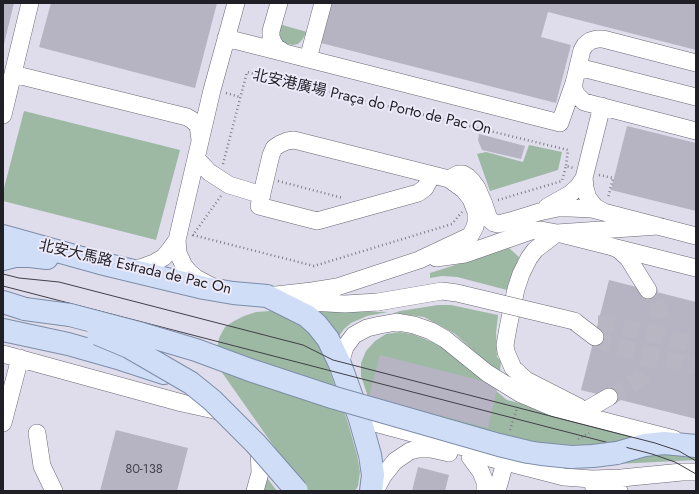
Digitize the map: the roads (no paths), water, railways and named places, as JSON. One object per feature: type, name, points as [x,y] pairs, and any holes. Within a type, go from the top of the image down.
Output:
[{"type":"main road","name":"北安大馬路 Estrada de Pac On","points":[[3,236],[100,263],[204,288],[267,296]]},
{"type":"main road","points":[[3,258],[15,256],[39,256],[72,264],[82,265],[100,263]]},
{"type":"main road","points":[[267,296],[307,316],[317,325],[328,339],[340,364],[360,419],[370,456],[373,475],[371,491]]},
{"type":"main road","points":[[3,302],[26,308],[71,324],[129,347],[191,383],[212,400],[256,444],[297,491]]},
{"type":"main road","points":[[26,308],[70,315],[142,334],[196,350],[335,398],[506,447],[540,454],[571,457],[617,453],[645,445],[664,443],[696,445]]},
{"type":"main road","points":[[3,318],[38,330],[68,344]]},
{"type":"main road","points":[[3,330],[68,344],[121,359],[170,376],[205,394],[219,404],[244,429],[259,447],[270,469],[286,491]]},
{"type":"street","points":[[3,115],[30,3]]},
{"type":"street","points":[[220,291],[204,283],[189,272],[180,260],[177,240],[200,140],[236,3]]},
{"type":"street","points":[[278,3],[271,31],[271,37],[276,47],[285,53]]},
{"type":"street","points":[[308,59],[323,3]]},
{"type":"street","points":[[226,38],[560,124],[576,75],[582,50],[590,41],[603,39],[696,63]]},
{"type":"street","points":[[13,74],[187,117],[198,125],[200,140]]},
{"type":"street","points":[[576,75],[696,97]]},
{"type":"street","points":[[576,75],[574,89],[576,94],[584,102],[696,131]]},
{"type":"street","points":[[602,106],[585,174],[585,188],[588,198],[595,207],[604,212]]},
{"type":"street","points":[[432,175],[425,188],[418,193],[318,221],[259,206],[265,178],[274,148],[287,141],[294,140],[449,179],[468,193],[471,199],[479,205],[489,219],[498,224],[558,208],[592,209],[696,236]]},
{"type":"street","points":[[196,158],[209,172],[229,185],[262,195]]},
{"type":"street","points":[[539,212],[570,194],[578,187],[585,174]]},
{"type":"street","points":[[267,296],[337,287],[420,260],[470,236],[475,227],[476,212],[479,205]]},
{"type":"street","points":[[510,221],[531,232]]},
{"type":"street","points":[[658,226],[557,232],[529,258],[521,274],[516,289],[505,345],[506,352],[513,368],[526,380],[582,412],[608,422],[696,445]]},
{"type":"street","points":[[420,260],[465,254],[541,230],[557,232],[696,268]]},
{"type":"street","points":[[129,270],[143,267],[164,257],[177,240]]},
{"type":"street","points":[[607,245],[619,250],[628,258],[648,290]]},
{"type":"street","points":[[267,296],[309,302],[345,304],[378,302],[442,291],[457,293],[574,321],[596,330]]},
{"type":"street","points":[[340,364],[346,347],[354,335],[367,328],[397,322],[414,325],[431,331],[445,339],[487,373],[521,394],[554,408],[582,412],[609,397]]},
{"type":"street","points":[[3,354],[19,362],[229,415]]},
{"type":"street","points":[[3,423],[19,362]]},
{"type":"street","points":[[360,419],[475,450],[488,459]]},
{"type":"street","points":[[37,433],[42,466],[54,491]]},
{"type":"street","points":[[255,491],[260,473],[259,447]]},
{"type":"street","points":[[375,491],[383,476],[395,461],[410,451],[418,448],[431,448],[488,459],[619,491]]},
{"type":"street","points":[[488,459],[480,472],[489,488]]},
{"type":"street","points":[[488,459],[489,488]]},
{"type":"street","points":[[564,478],[621,478],[696,472]]},
{"type":"tunnel","points":[[609,397],[637,381],[646,370],[660,319],[657,305],[648,290]]},
{"type":"tunnel","points":[[598,324],[613,324],[696,345]]},
{"type":"tunnel","points":[[595,337],[607,344],[696,367]]},
{"type":"tram line","points":[[3,274],[19,278],[59,282],[303,345],[333,360],[655,443],[679,451],[696,461]]},
{"type":"tram line","points":[[3,286],[652,454],[675,462],[696,474]]}]
